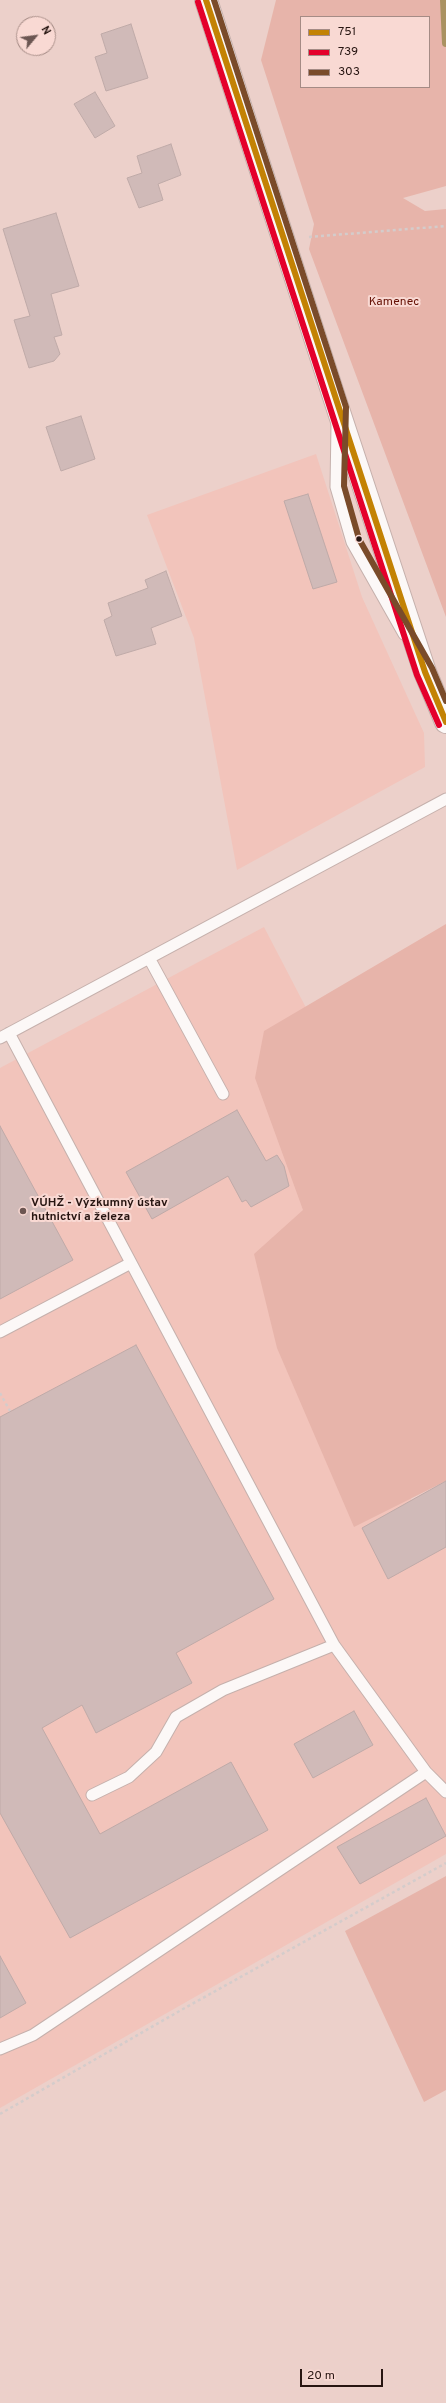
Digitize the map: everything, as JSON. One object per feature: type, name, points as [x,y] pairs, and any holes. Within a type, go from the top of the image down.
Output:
[{"type":"main road","points":[[206,0],[248,132],[285,239],[338,409],[425,672],[446,722]]},
{"type":"lane","points":[[338,409],[336,487],[352,542],[425,672]]},
{"type":"lane","points":[[446,799],[4,1036],[131,1263],[334,1645],[426,1772],[446,1792]]},
{"type":"lane","points":[[149,958],[223,1094]]},
{"type":"lane","points":[[0,1332],[131,1263]]},
{"type":"lane","points":[[92,1795],[129,1777],[151,1757],[156,1752],[176,1717],[223,1690],[334,1645]]},
{"type":"lane","points":[[0,2049],[33,2036],[426,1772]]},
{"type":"path","points":[[285,239],[446,226]]},
{"type":"path","points":[[0,1393],[10,1412]]},
{"type":"path","points":[[0,2114],[183,2008],[446,1863]]},
{"type":"shaded area","points":[[316,454],[362,597],[424,733],[425,767],[237,870],[194,638],[147,515]]},
{"type":"shaded area","points":[[264,927],[429,1244],[411,1500],[446,1481],[446,1854],[0,2108],[0,1068]]},
{"type":"green space","name":"Kamenec","points":[[276,0],[446,0],[446,186],[403,198],[425,211],[446,209],[446,617],[309,249],[314,224],[261,60]]},
{"type":"green space","points":[[446,924],[446,1481],[354,1527],[277,1348],[254,1254],[303,1210],[255,1078],[264,1031]]},
{"type":"green space","points":[[446,1876],[446,2090],[424,2102],[345,1931]]},
{"type":"building","points":[[131,24],[148,78],[106,91],[95,57],[107,53],[101,34]]},
{"type":"building","points":[[95,92],[115,126],[95,138],[74,104]]},
{"type":"building","points":[[171,144],[181,175],[158,184],[163,200],[139,208],[127,178],[142,173],[137,156]]},
{"type":"building","points":[[56,213],[79,286],[51,294],[62,335],[54,337],[60,354],[54,361],[29,368],[14,320],[30,316],[3,229]]},
{"type":"building","points":[[81,416],[95,459],[61,471],[46,427]]},
{"type":"building","points":[[308,494],[337,582],[313,589],[284,501]]},
{"type":"building","points":[[166,571],[182,616],[151,628],[156,644],[116,656],[104,620],[112,616],[108,603],[148,588],[145,580]]},
{"type":"building","points":[[237,1110],[266,1161],[277,1155],[284,1166],[289,1186],[251,1207],[246,1200],[242,1202],[228,1176],[152,1219],[126,1172]]},
{"type":"building","name":"VÚHŽ - Výzkumný ústav hutnictví a železa","points":[[0,1126],[73,1260],[0,1299]]},
{"type":"building","points":[[136,1345],[274,1599],[176,1653],[192,1683],[96,1733],[82,1705],[42,1728],[100,1834],[231,1762],[268,1830],[70,1938],[0,1813],[0,1417]]},
{"type":"building","points":[[446,1481],[446,1547],[388,1579],[362,1528]]},
{"type":"building","points":[[354,1711],[373,1745],[313,1778],[294,1744]]},
{"type":"building","points":[[426,1798],[446,1836],[360,1884],[337,1847]]},
{"type":"building","points":[[0,1956],[26,2003],[0,2018]]},
{"type":"waterway","points":[[444,0],[446,43]]},
{"type":"transit line","name":"751","points":[[206,0],[425,672],[446,722]]},
{"type":"transit line","name":"303","points":[[214,0],[346,407],[344,486],[359,539],[432,668],[446,701]]},
{"type":"transit line","name":"739","points":[[198,2],[417,675],[439,725]]},
{"type":"place","name":"VÚHŽ - Výzkumný ústav hutnictví a železa","points":[[23,1211]]}]
